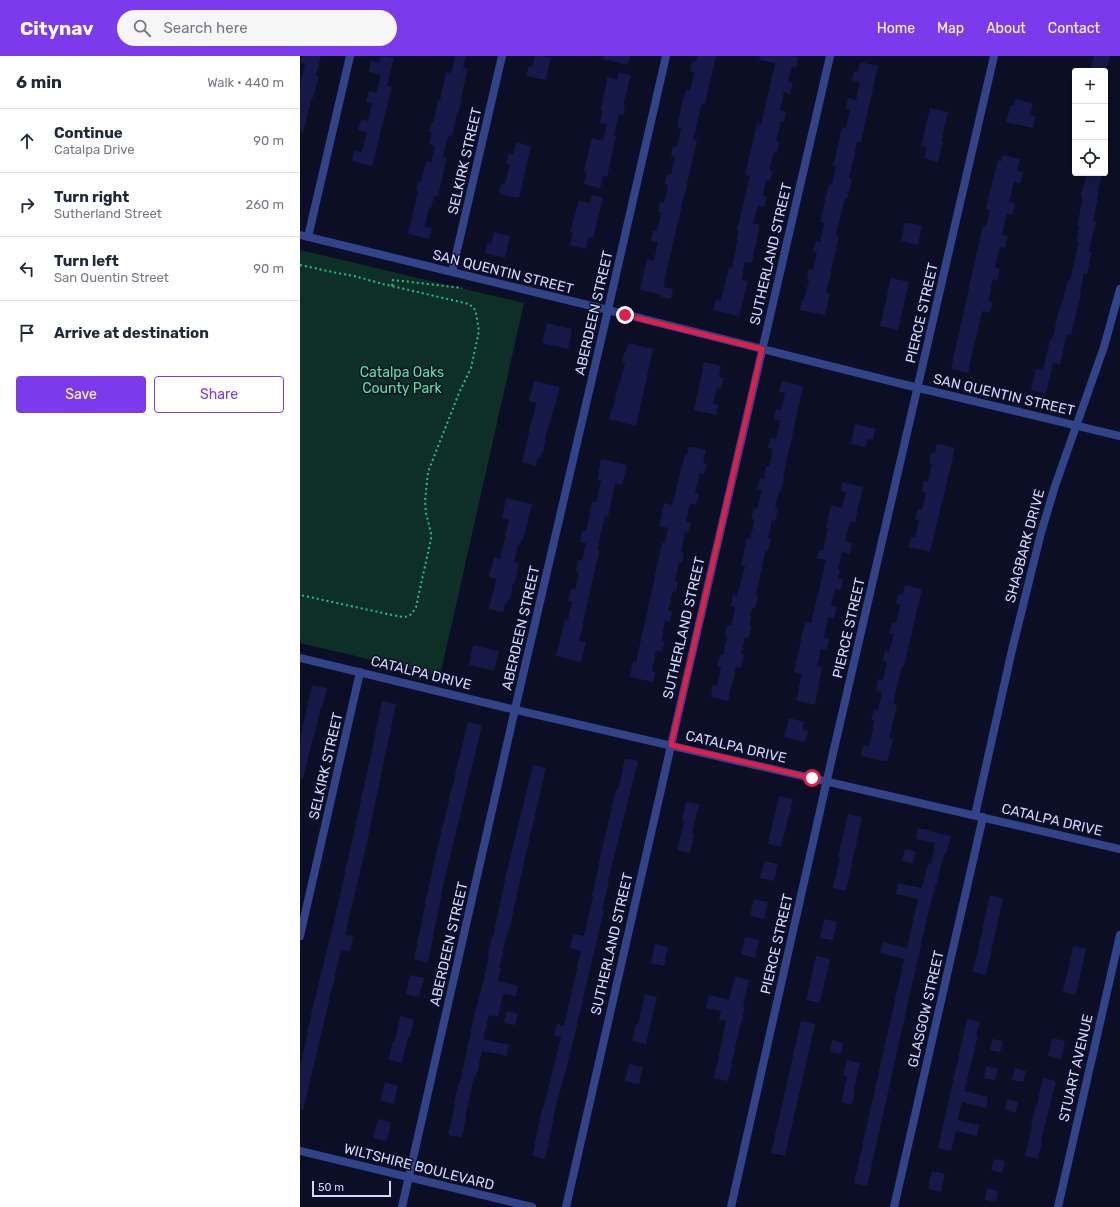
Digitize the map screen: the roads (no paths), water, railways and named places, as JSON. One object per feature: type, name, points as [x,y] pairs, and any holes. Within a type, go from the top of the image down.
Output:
[{"type":"street","points":[[304,236],[350,56]]},
{"type":"street","name":"SELKIRK STREET","points":[[452,272],[502,56]]},
{"type":"street","name":"ABERDEEN STREET","points":[[402,1207],[666,56]]},
{"type":"street","name":"SUTHERLAND STREET","points":[[566,1207],[830,56]]},
{"type":"street","name":"PIERCE STREET","points":[[730,1207],[994,56]]},
{"type":"street","name":"SAN QUENTIN STREET","points":[[304,236],[918,388],[1120,436]]},
{"type":"street","name":"SHAGBARK DRIVE","points":[[979,816],[1012,650],[1031,570],[1054,486],[1104,347],[1120,289]]},
{"type":"street","name":"CATALPA DRIVE","points":[[300,658],[827,782],[1120,849]]},
{"type":"street","name":"SELKIRK STREET","points":[[300,936],[360,672]]},
{"type":"street","name":"GLASGOW STREET","points":[[894,1207],[979,816]]},
{"type":"street","name":"STUART AVENUE","points":[[1058,1207],[1120,935]]},
{"type":"street","name":"WILTSHIRE BOULEVARD","points":[[300,1151],[532,1207]]},
{"type":"park label","name":"Catalpa Oaks County Park","points":[[402,380]]}]
